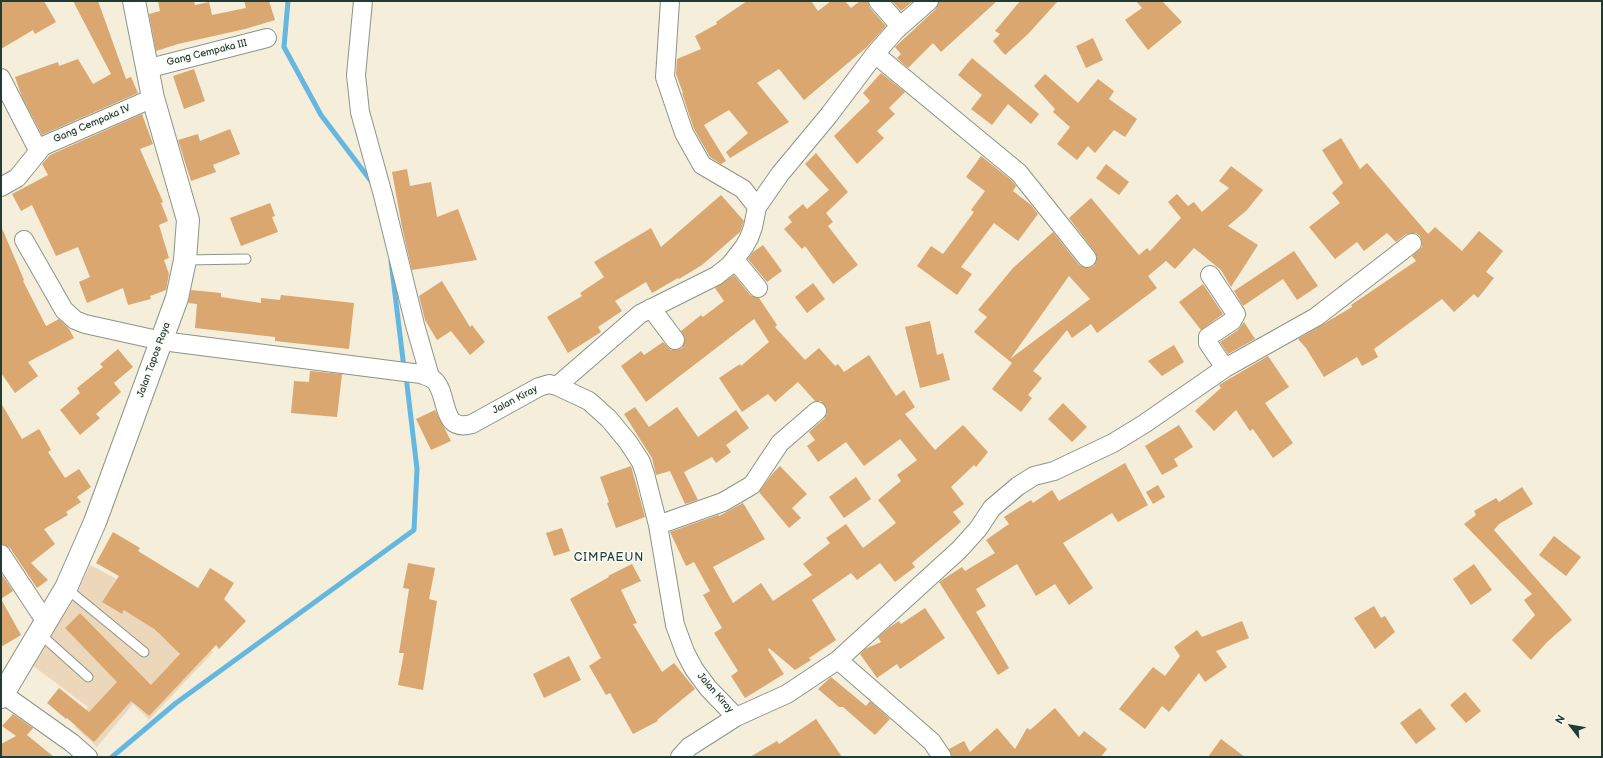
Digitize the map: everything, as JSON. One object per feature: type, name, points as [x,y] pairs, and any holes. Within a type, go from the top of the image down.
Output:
[{"type":"main road","name":"Jalan Tapos Raya","points":[[2,695],[66,588],[95,522],[177,298],[185,260],[188,220],[153,98],[146,69],[134,1]]},
{"type":"street","points":[[24,240],[55,296],[68,315],[85,324],[162,340],[426,376],[383,195],[360,112],[356,75],[363,1]]},
{"type":"street","points":[[670,1],[665,77],[684,133],[702,165],[743,189],[757,207]]},
{"type":"street","points":[[878,1],[900,26]]},
{"type":"street","points":[[557,386],[632,320],[651,308],[716,276],[735,260],[749,238],[757,207],[875,54],[900,26],[929,1]]},
{"type":"street","name":"Gang Cempaka III","points":[[146,69],[267,38]]},
{"type":"street","points":[[875,54],[1019,173],[1087,258]]},
{"type":"street","points":[[1,78],[38,150]]},
{"type":"street","name":"Gang Cempaka IV","points":[[1,187],[17,178],[38,150],[51,141],[153,98]]},
{"type":"street","points":[[680,757],[689,747],[736,717],[787,694],[838,660],[959,550],[978,529],[992,508],[1006,495],[1034,476],[1054,471],[1113,443],[1144,424],[1224,368],[1316,317],[1412,243]]},
{"type":"street","points":[[735,260],[758,288]]},
{"type":"street","points":[[1210,275],[1236,314],[1232,321],[1208,337],[1208,343],[1224,368]]},
{"type":"street","points":[[651,308],[675,340]]},
{"type":"street","name":"Jalan Kiray","points":[[426,376],[438,385],[449,417],[456,424],[464,426],[472,424],[539,387],[549,384],[557,386],[589,401],[604,414],[628,442],[641,462],[646,474],[658,525],[675,625],[685,652],[694,669],[708,688],[736,717]]},
{"type":"street","points":[[658,525],[723,502],[752,484],[780,443],[817,412]]},
{"type":"street","points":[[1,554],[43,627]]},
{"type":"street","points":[[838,660],[932,742],[942,757]]},
{"type":"street","points":[[2,695],[88,757]]},
{"type":"lane","points":[[185,260],[246,259]]},
{"type":"lane","points":[[66,588],[144,652]]},
{"type":"lane","points":[[43,627],[88,677]]},
{"type":"shaded area","points":[[90,565],[143,593],[178,619],[213,652],[149,720],[133,704],[97,747],[75,727],[88,707],[32,665],[76,596]],"holes":[[[115,582],[134,594],[122,614],[102,602]],[[164,611],[208,653],[148,716],[134,704],[180,654],[150,626]],[[80,613],[129,663],[114,678],[65,628]]]},
{"type":"building","points":[[1,1],[44,1],[56,22],[35,34],[33,30],[1,49]]},
{"type":"building","points":[[73,1],[98,1],[126,79],[131,77],[138,93],[42,135],[22,97],[15,77],[58,62],[59,66],[78,59],[93,84],[111,74]]},
{"type":"building","points":[[158,1],[194,1],[195,5],[209,2],[212,15],[246,8],[244,1],[269,1],[275,20],[245,29],[178,44],[156,51],[149,14],[160,11]]},
{"type":"building","points":[[747,1],[811,1],[818,11],[831,1],[845,1],[851,8],[860,1],[868,1],[870,8],[886,26],[867,47],[804,100],[779,69],[757,83],[789,122],[730,158],[726,152],[748,133],[729,110],[704,125],[726,161],[721,164],[710,157],[694,129],[676,74],[677,59],[701,49],[695,36],[717,24],[716,22]]},
{"type":"building","points":[[892,1],[913,1],[901,11]]},
{"type":"building","points":[[939,1],[997,1],[941,52],[933,43],[908,68],[897,58],[901,54],[895,47],[936,9]]},
{"type":"building","points":[[1020,1],[1058,1],[1028,34],[1005,55],[993,41],[1000,34],[995,31]]},
{"type":"building","points":[[1136,1],[1162,1],[1182,22],[1148,50],[1125,20],[1142,8]]},
{"type":"building","points":[[1093,38],[1103,60],[1086,68],[1076,46]]},
{"type":"building","points":[[972,58],[1039,114],[1031,124],[1008,104],[992,125],[971,109],[982,95],[958,75]]},
{"type":"building","points":[[194,69],[205,101],[184,109],[173,76]]},
{"type":"building","points":[[881,73],[905,92],[889,108],[895,114],[877,131],[884,138],[857,164],[834,136],[870,101],[863,93]]},
{"type":"building","points":[[1045,74],[1078,103],[1098,79],[1114,91],[1109,99],[1137,119],[1125,137],[1114,130],[1095,153],[1088,146],[1077,160],[1057,144],[1070,127],[1053,112],[1055,109],[1034,86]]},
{"type":"building","points":[[142,114],[153,144],[140,149],[163,202],[161,203],[168,221],[159,225],[169,258],[164,260],[169,274],[166,290],[150,296],[151,299],[128,305],[123,288],[87,303],[79,282],[90,277],[78,247],[56,256],[32,205],[21,211],[12,194],[48,175],[42,164],[50,155]]},
{"type":"building","points":[[230,129],[240,154],[213,165],[216,172],[191,181],[178,140],[198,134],[200,141]]},
{"type":"building","points":[[1341,138],[1360,169],[1367,163],[1428,234],[1435,227],[1462,251],[1479,231],[1503,251],[1486,272],[1494,278],[1478,298],[1474,294],[1454,312],[1442,299],[1374,349],[1378,357],[1362,366],[1357,357],[1324,377],[1306,348],[1298,339],[1352,307],[1351,305],[1416,261],[1412,256],[1422,247],[1420,236],[1416,233],[1406,234],[1396,242],[1387,233],[1364,251],[1357,242],[1335,259],[1309,227],[1340,203],[1332,193],[1343,183],[1322,150]]},
{"type":"building","points":[[816,153],[848,192],[826,213],[833,222],[828,226],[858,265],[833,284],[805,246],[802,249],[784,229],[792,222],[788,217],[803,204],[807,209],[829,190],[805,164]]},
{"type":"building","points":[[981,156],[1011,180],[1016,186],[1013,191],[1031,205],[1038,214],[1018,241],[994,223],[961,267],[972,274],[957,295],[917,266],[931,246],[943,254],[974,212],[971,210],[985,191],[966,177]]},
{"type":"building","points":[[1106,164],[1129,182],[1119,195],[1096,178]]},
{"type":"building","points":[[1231,166],[1263,190],[1247,210],[1228,226],[1258,245],[1231,287],[1221,270],[1194,248],[1175,269],[1166,261],[1148,276],[1157,288],[1097,333],[1091,324],[1072,338],[1067,330],[1033,371],[1042,378],[1028,395],[1032,398],[1021,412],[992,389],[1012,363],[974,332],[987,317],[978,310],[1013,268],[1053,232],[1079,265],[1088,268],[1094,266],[1097,257],[1095,252],[1069,218],[1091,198],[1139,255],[1147,248],[1150,251],[1181,218],[1168,202],[1177,194],[1188,206],[1194,202],[1202,212],[1229,188],[1219,181]],"holes":[[[1069,276],[1090,299],[1010,359]]]},
{"type":"building","points":[[407,169],[410,186],[431,182],[437,217],[458,209],[477,260],[412,270],[392,172]]},
{"type":"building","points":[[721,195],[744,221],[740,232],[702,265],[679,279],[678,278],[652,293],[646,282],[615,301],[622,311],[598,327],[601,332],[568,353],[547,317],[582,296],[580,293],[604,277],[594,262],[651,228],[661,247]]},
{"type":"building","points":[[270,203],[275,216],[272,217],[278,232],[241,246],[230,218]]},
{"type":"building","points":[[1,226],[24,280],[23,281],[46,326],[59,319],[69,329],[74,338],[28,362],[38,376],[15,393],[1,373]]},
{"type":"building","points":[[763,245],[782,271],[767,282],[748,259],[753,252]]},
{"type":"building","points":[[1294,251],[1318,286],[1297,300],[1283,279],[1243,306],[1234,291]]},
{"type":"building","points":[[734,275],[750,295],[759,298],[777,325],[775,327],[805,360],[819,348],[835,366],[838,364],[844,372],[869,355],[896,396],[904,390],[915,407],[905,414],[935,450],[963,425],[988,452],[976,467],[974,465],[951,487],[964,504],[953,512],[961,522],[912,563],[915,567],[895,582],[880,563],[857,580],[851,573],[812,600],[836,640],[809,658],[811,660],[795,670],[769,648],[768,650],[784,674],[745,698],[731,676],[738,671],[714,633],[722,628],[703,595],[710,591],[694,562],[686,566],[670,532],[718,515],[719,516],[743,503],[765,539],[713,567],[733,603],[761,583],[773,601],[812,575],[803,564],[830,543],[826,538],[846,524],[863,548],[896,523],[878,500],[901,481],[897,475],[917,460],[900,439],[864,466],[846,442],[818,462],[807,446],[815,440],[809,432],[824,419],[827,414],[827,409],[821,401],[815,401],[798,382],[775,402],[768,394],[742,412],[719,378],[740,364],[741,366],[769,342],[754,319],[646,402],[621,366],[641,351],[644,355],[663,342],[671,350],[682,348],[685,339],[681,331],[701,315],[703,317],[724,301],[715,288]]},
{"type":"building","points":[[442,281],[470,327],[472,325],[485,342],[470,355],[451,331],[437,340],[425,320],[419,296]]},
{"type":"building","points":[[813,283],[825,299],[807,313],[795,297]]},
{"type":"building","points":[[1203,284],[1223,314],[1201,330],[1179,302]]},
{"type":"building","points":[[191,290],[221,293],[221,297],[261,303],[261,298],[280,300],[281,295],[354,303],[349,349],[275,341],[275,337],[195,328],[197,304],[188,303]]},
{"type":"building","points":[[930,321],[937,355],[943,353],[950,380],[920,388],[905,327]]},
{"type":"building","points":[[1244,322],[1255,339],[1228,354],[1220,342],[1238,330]]},
{"type":"building","points":[[1174,345],[1184,362],[1162,376],[1148,361]]},
{"type":"building","points":[[118,349],[133,367],[114,383],[121,392],[96,414],[100,418],[80,435],[60,410],[80,393],[77,388],[103,367],[100,364]]},
{"type":"building","points":[[1268,356],[1289,387],[1265,403],[1293,443],[1273,458],[1253,429],[1250,431],[1236,410],[1214,431],[1195,411],[1221,388],[1219,385]]},
{"type":"building","points":[[310,371],[342,374],[337,417],[291,413],[294,381],[309,382]]},
{"type":"building","points":[[1,403],[22,439],[39,429],[51,450],[48,452],[65,478],[79,469],[91,487],[77,497],[81,502],[66,512],[68,515],[44,529],[55,544],[31,563],[48,580],[37,588],[10,548],[1,544]]},
{"type":"building","points":[[1063,403],[1087,427],[1072,442],[1048,419]]},
{"type":"building","points":[[635,407],[649,427],[677,407],[698,437],[736,410],[749,428],[726,445],[731,452],[716,463],[712,457],[684,472],[698,500],[685,504],[670,471],[656,475],[652,458],[624,414]]},
{"type":"building","points":[[435,410],[451,441],[431,450],[416,419]]},
{"type":"building","points":[[1179,425],[1193,447],[1174,459],[1178,466],[1162,475],[1145,446]]},
{"type":"building","points":[[1125,463],[1148,505],[1118,522],[1112,513],[1063,543],[1093,588],[1069,605],[1055,584],[1036,596],[1017,564],[976,589],[986,606],[976,612],[1009,668],[998,675],[939,582],[962,567],[965,571],[995,553],[986,540],[1009,524],[1004,517],[1031,500],[1033,503],[1052,490],[1059,501]]},
{"type":"building","points":[[631,466],[645,517],[616,528],[600,477]]},
{"type":"building","points":[[780,466],[807,494],[792,508],[801,518],[789,528],[759,492]]},
{"type":"building","points":[[856,477],[871,499],[844,518],[829,497]]},
{"type":"building","points":[[1158,485],[1165,497],[1153,504],[1146,492]]},
{"type":"building","points":[[1522,487],[1533,504],[1499,524],[1494,530],[1572,620],[1547,642],[1531,660],[1512,640],[1535,615],[1524,600],[1532,594],[1464,524],[1476,515],[1474,511],[1496,498],[1499,502]]},
{"type":"building","points":[[562,528],[570,551],[554,556],[546,533]]},
{"type":"building","points":[[113,532],[140,548],[138,551],[198,588],[210,568],[234,583],[224,599],[246,621],[219,649],[216,645],[149,716],[131,701],[94,742],[67,718],[66,719],[47,703],[59,688],[89,712],[117,682],[65,628],[80,613],[151,685],[180,654],[154,629],[124,610],[122,614],[102,602],[119,576],[96,563]]},
{"type":"building","points":[[1554,536],[1581,557],[1566,576],[1539,555]]},
{"type":"building","points":[[408,563],[435,568],[429,599],[437,601],[423,690],[398,685],[404,653],[399,653],[409,589],[403,588]]},
{"type":"building","points":[[632,564],[641,581],[621,590],[637,623],[633,624],[662,672],[674,663],[695,689],[657,720],[658,721],[633,734],[610,693],[606,695],[589,666],[601,658],[570,599],[609,577],[608,576]]},
{"type":"building","points":[[1474,564],[1492,590],[1471,605],[1453,579]]},
{"type":"building","points":[[1,573],[13,591],[1,599]]},
{"type":"building","points":[[1,599],[21,635],[1,647]]},
{"type":"building","points":[[1374,606],[1381,618],[1385,616],[1395,632],[1375,649],[1354,618]]},
{"type":"building","points":[[925,608],[945,638],[900,669],[897,664],[877,678],[860,654],[865,649],[881,642],[878,637],[890,627],[899,621],[901,624]]},
{"type":"building","points":[[1242,621],[1249,638],[1216,651],[1227,667],[1205,682],[1199,673],[1169,712],[1162,706],[1145,729],[1119,709],[1153,667],[1165,676],[1180,656],[1174,647],[1197,630],[1202,637]]},
{"type":"building","points":[[569,656],[581,680],[544,698],[533,674]]},
{"type":"building","points":[[831,677],[866,706],[870,701],[890,719],[875,735],[843,707],[839,707],[818,689]]},
{"type":"building","points":[[1465,692],[1481,711],[1466,723],[1450,705]]},
{"type":"building","points":[[1055,708],[1079,737],[1084,731],[1107,749],[1101,757],[952,757],[949,749],[964,741],[970,752],[997,728],[1015,749],[1027,728],[1030,730]]},
{"type":"building","points":[[1420,708],[1436,729],[1416,744],[1400,723]]},
{"type":"building","points":[[13,714],[33,728],[27,735],[54,757],[1,757],[1,744],[16,736],[2,726]]},
{"type":"building","points":[[816,719],[842,757],[750,757],[777,741],[779,744]]},
{"type":"building","points":[[1221,739],[1245,757],[1208,757]]},
{"type":"waterway","points":[[288,1],[284,47],[321,115],[374,185]]},
{"type":"waterway","points":[[391,261],[404,368]]},
{"type":"waterway","points":[[112,757],[176,703],[414,530],[417,469],[406,376]]},
{"type":"district","name":"CIMPAEUN","points":[[609,558]]}]
